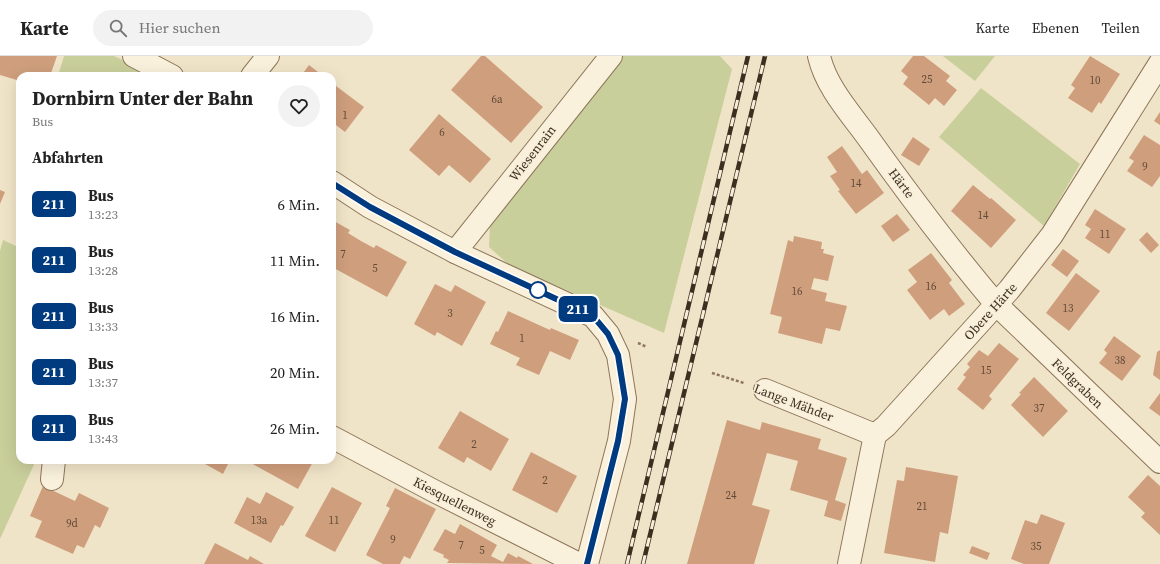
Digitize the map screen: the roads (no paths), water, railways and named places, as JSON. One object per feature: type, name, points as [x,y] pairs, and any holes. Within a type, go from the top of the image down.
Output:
[{"type":"street","points":[[134,56],[164,72]]},
{"type":"street","points":[[255,72],[268,56]]},
{"type":"street","name":"Wiesenrain","points":[[455,252],[611,56]]},
{"type":"street","name":"Härte","points":[[819,56],[834,90],[887,164],[973,277],[996,304]]},
{"type":"street","name":"Obere Härte","points":[[875,434],[886,426],[1009,290],[1052,235],[1160,63]]},
{"type":"street","points":[[336,185],[370,207],[455,252],[593,316],[608,334],[618,355],[625,399],[618,441],[587,564]]},
{"type":"street","name":"Feldgraben","points":[[996,304],[1160,462]]},
{"type":"street","name":"Lange Mähder","points":[[765,390],[875,434]]},
{"type":"street","points":[[849,564],[875,434]]},
{"type":"street","name":"Kiesquellenweg","points":[[336,439],[434,491],[579,564]]},
{"type":"railway","points":[[627,564],[748,56]]},
{"type":"railway","points":[[643,564],[765,56]]}]
